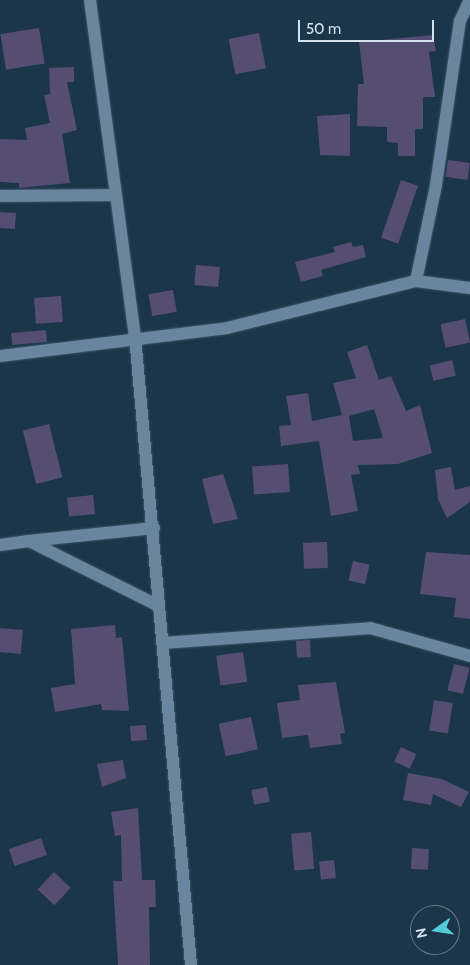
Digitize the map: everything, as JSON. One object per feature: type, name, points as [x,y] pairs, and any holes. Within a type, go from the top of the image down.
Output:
[{"type":"street","points":[[90,0],[114,195],[135,336],[154,528],[159,606],[191,965]]},
{"type":"street","points":[[416,281],[436,186],[460,21],[470,0]]},
{"type":"street","points":[[0,196],[114,195]]},
{"type":"street","points":[[0,356],[135,336],[227,328],[416,281],[470,288]]},
{"type":"street","points":[[0,545],[154,528]]},
{"type":"street","points":[[30,541],[159,606]]},
{"type":"street","points":[[163,643],[370,628],[470,656]]},
{"type":"building","points":[[39,28],[45,64],[6,70],[0,34]]},
{"type":"building","points":[[259,33],[266,68],[235,74],[229,39]]},
{"type":"building","points":[[433,35],[436,51],[429,52],[435,97],[423,97],[423,129],[415,129],[415,156],[398,156],[398,143],[387,142],[387,127],[357,126],[358,84],[364,84],[359,42]]},
{"type":"building","points":[[74,67],[74,82],[67,82],[77,130],[62,134],[70,183],[19,188],[19,183],[0,182],[0,139],[27,140],[25,128],[50,123],[44,95],[50,94],[49,68]]},
{"type":"building","points":[[350,114],[350,156],[320,155],[317,116]]},
{"type":"building","points":[[448,160],[470,163],[467,180],[446,177]]},
{"type":"building","points":[[401,180],[418,186],[398,244],[381,238]]},
{"type":"building","points":[[0,212],[16,213],[15,229],[0,228]]},
{"type":"building","points":[[351,242],[353,247],[363,245],[366,257],[321,270],[323,276],[301,282],[295,262],[335,252],[333,247]]},
{"type":"building","points":[[196,265],[220,267],[218,287],[194,285]]},
{"type":"building","points":[[173,290],[177,312],[152,316],[148,294]]},
{"type":"building","points":[[61,296],[63,322],[36,324],[34,298]]},
{"type":"building","points":[[465,319],[470,342],[446,348],[441,324]]},
{"type":"building","points":[[46,330],[47,342],[12,345],[11,333]]},
{"type":"building","points":[[367,345],[379,380],[391,376],[406,411],[420,405],[432,453],[398,464],[358,465],[360,474],[351,475],[358,511],[331,516],[319,441],[281,446],[279,426],[291,425],[286,396],[308,393],[312,421],[342,415],[333,383],[356,378],[347,352]],"holes":[[[374,409],[383,438],[353,441],[349,416]]]},
{"type":"building","points":[[452,360],[456,376],[434,381],[430,366]]},
{"type":"building","points":[[49,424],[62,477],[36,484],[23,431]]},
{"type":"building","points":[[288,464],[290,492],[254,494],[252,467]]},
{"type":"building","points":[[451,467],[455,490],[470,486],[470,502],[447,518],[438,499],[435,470]]},
{"type":"building","points":[[223,474],[238,519],[213,524],[202,479]]},
{"type":"building","points":[[93,495],[95,514],[69,517],[67,498]]},
{"type":"building","points":[[327,542],[328,568],[304,569],[303,543]]},
{"type":"building","points":[[426,552],[470,555],[470,619],[454,617],[456,598],[420,594]]},
{"type":"building","points":[[353,561],[370,565],[365,584],[349,580]]},
{"type":"building","points":[[115,625],[116,638],[122,637],[129,711],[102,710],[101,704],[55,712],[51,688],[75,684],[71,629]]},
{"type":"building","points":[[0,628],[23,630],[21,654],[0,652]]},
{"type":"building","points":[[310,640],[311,657],[297,658],[296,641]]},
{"type":"building","points":[[243,652],[247,682],[220,685],[216,656]]},
{"type":"building","points":[[454,664],[470,668],[463,694],[447,690]]},
{"type":"building","points":[[336,682],[345,733],[340,734],[342,744],[310,748],[308,735],[282,738],[277,703],[300,700],[298,685]]},
{"type":"building","points":[[434,700],[453,703],[448,734],[429,731]]},
{"type":"building","points":[[251,717],[258,749],[226,756],[219,724]]},
{"type":"building","points":[[146,725],[147,740],[131,741],[130,726]]},
{"type":"building","points":[[401,747],[416,754],[410,769],[394,762]]},
{"type":"building","points":[[123,760],[126,778],[102,787],[97,764]]},
{"type":"building","points":[[408,773],[442,779],[469,792],[461,807],[433,794],[431,805],[403,800]]},
{"type":"building","points":[[267,787],[270,802],[254,805],[251,790]]},
{"type":"building","points":[[138,808],[142,880],[155,880],[156,907],[149,907],[150,965],[118,965],[113,881],[122,881],[121,835],[115,836],[111,812]]},
{"type":"building","points":[[311,832],[314,869],[294,871],[291,834]]},
{"type":"building","points":[[41,838],[47,855],[15,866],[9,849]]},
{"type":"building","points":[[412,848],[429,849],[428,870],[411,869]]},
{"type":"building","points":[[334,860],[336,878],[321,879],[319,862]]},
{"type":"building","points":[[54,872],[71,888],[54,905],[38,890]]}]
